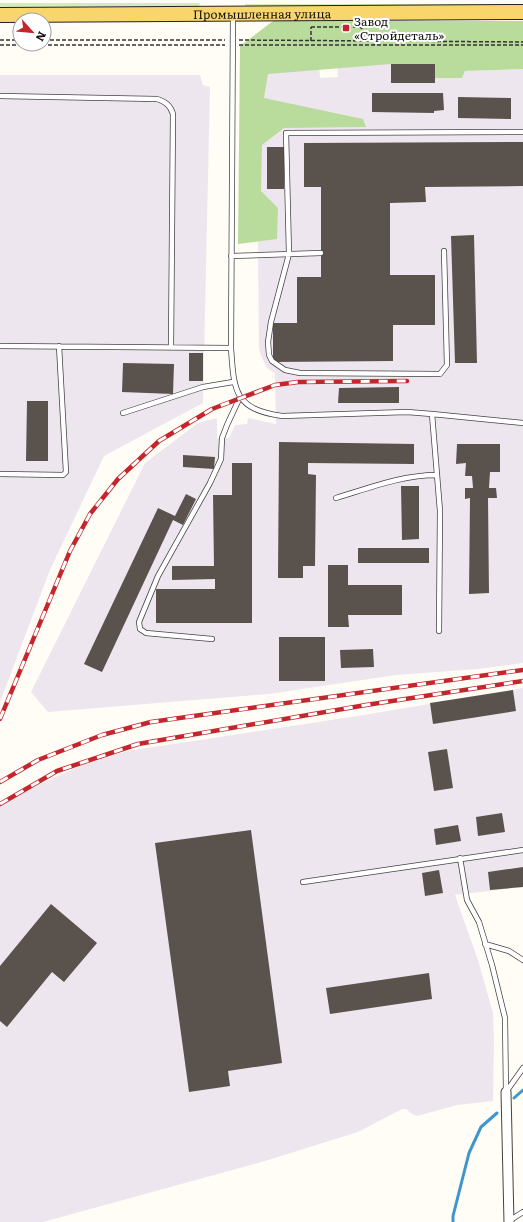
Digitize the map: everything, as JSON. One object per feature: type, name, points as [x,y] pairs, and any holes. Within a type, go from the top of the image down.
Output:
[{"type":"main road","name":"Промышленная улица","points":[[0,15],[234,6],[523,12]]},
{"type":"street","points":[[506,1092],[509,1221]]},
{"type":"lane","points":[[234,6],[232,43],[231,348],[233,382],[240,397],[251,408],[265,413],[282,416],[408,412],[523,423]]},
{"type":"lane","points":[[0,96],[157,99],[164,101],[170,106],[172,114],[171,347]]},
{"type":"lane","points":[[444,251],[447,365],[440,374],[300,373],[285,370],[272,361],[269,356],[268,342],[271,322],[290,254],[286,134],[523,132]]},
{"type":"lane","points":[[231,256],[321,253]]},
{"type":"lane","points":[[0,346],[231,348]]},
{"type":"lane","points":[[0,474],[63,475],[66,472],[59,346]]},
{"type":"lane","points":[[123,413],[203,387],[233,382]]},
{"type":"lane","points":[[212,640],[146,633],[140,629],[138,622],[158,576],[210,483],[221,459],[222,438],[240,397]]},
{"type":"lane","points":[[432,414],[440,527],[439,631]]},
{"type":"lane","points":[[336,498],[397,479],[420,475],[437,475]]},
{"type":"lane","points":[[303,882],[523,850]]},
{"type":"lane","points":[[460,858],[467,900],[479,922],[505,1018],[506,1092]]},
{"type":"lane","points":[[485,944],[509,951],[523,960]]},
{"type":"lane","points":[[506,1092],[523,1068]]},
{"type":"lane","points":[[509,1221],[523,1212]]},
{"type":"path","points":[[310,41],[311,26],[360,27],[364,28],[374,41],[374,45]]},
{"type":"path","points":[[0,40],[12,40]]},
{"type":"path","points":[[52,40],[374,45],[523,45]]},
{"type":"path","points":[[0,45],[310,41],[523,42]]},
{"type":"shaded area","points":[[319,63],[320,78],[338,77],[337,63],[435,64],[435,78],[462,78],[465,71],[523,69],[523,663],[479,669],[396,675],[269,694],[48,712],[31,692],[145,463],[198,423],[217,418],[217,438],[229,438],[235,425],[247,424],[248,418],[276,424],[275,373],[267,368],[260,353],[259,346],[256,65]]},
{"type":"shaded area","points":[[0,75],[200,75],[203,85],[210,87],[203,403],[104,456],[50,570],[0,702]]},
{"type":"shaded area","points":[[523,688],[523,887],[455,895],[478,960],[493,1013],[493,1101],[457,1105],[417,1116],[406,1109],[402,1109],[358,1132],[265,1161],[43,1222],[0,1222],[0,805],[40,784],[83,765],[127,751],[364,715]]},
{"type":"green space","points":[[0,3],[200,3],[199,6],[0,7]]},
{"type":"green space","points":[[245,4],[523,4],[523,7],[245,8]]},
{"type":"green space","points":[[273,21],[523,21],[523,69],[465,71],[462,78],[435,78],[435,64],[391,64],[268,74],[264,98],[363,119],[366,127],[284,128],[262,145],[261,191],[278,208],[277,239],[238,244],[240,46]]},
{"type":"building","points":[[391,64],[435,64],[435,83],[391,83]]},
{"type":"building","points":[[372,93],[443,93],[444,110],[434,111],[434,113],[372,112]]},
{"type":"building","points":[[458,97],[511,98],[511,119],[458,118]]},
{"type":"building","points":[[523,142],[523,186],[425,187],[426,202],[390,203],[390,275],[435,275],[435,325],[393,325],[393,361],[273,362],[273,323],[297,323],[297,277],[321,277],[321,187],[304,187],[304,143]]},
{"type":"building","points":[[267,147],[284,147],[284,189],[267,189]]},
{"type":"building","points":[[474,235],[477,363],[455,363],[451,236]]},
{"type":"building","points":[[189,353],[203,353],[203,381],[189,381]]},
{"type":"building","points":[[123,363],[174,364],[173,394],[122,392]]},
{"type":"building","points":[[399,387],[399,403],[338,403],[339,388]]},
{"type":"building","points":[[27,401],[48,401],[48,461],[26,461]]},
{"type":"building","points":[[279,442],[414,444],[414,464],[308,463],[308,474],[316,475],[315,566],[303,566],[303,578],[278,578]]},
{"type":"building","points":[[457,444],[500,444],[500,472],[490,472],[489,488],[496,488],[497,498],[488,498],[489,593],[469,594],[470,498],[465,499],[465,488],[473,488],[472,476],[465,476],[466,463],[456,464]]},
{"type":"building","points":[[183,455],[215,457],[214,469],[183,467]]},
{"type":"building","points":[[232,463],[252,463],[252,623],[156,623],[156,589],[215,589],[215,579],[172,580],[172,566],[214,566],[213,495],[232,495]]},
{"type":"building","points":[[401,486],[419,486],[419,539],[402,540]]},
{"type":"building","points":[[186,494],[196,499],[183,525],[173,520],[102,672],[84,664],[158,508],[175,516]]},
{"type":"building","points":[[358,548],[429,548],[429,563],[358,563]]},
{"type":"building","points":[[328,565],[348,565],[348,585],[402,585],[402,615],[348,615],[349,627],[328,627]]},
{"type":"building","points":[[279,637],[325,637],[325,681],[279,681]]},
{"type":"building","points":[[373,649],[374,667],[341,668],[340,650]]},
{"type":"building","points":[[513,690],[516,711],[433,724],[430,703]]},
{"type":"building","points":[[447,749],[453,788],[434,791],[428,752]]},
{"type":"building","points":[[502,813],[505,832],[478,836],[476,817]]},
{"type":"building","points":[[458,825],[461,841],[436,845],[434,829]]},
{"type":"building","points":[[251,830],[282,1063],[228,1071],[230,1086],[189,1092],[155,843]]},
{"type":"building","points":[[523,867],[523,887],[490,890],[488,872]]},
{"type":"building","points":[[439,870],[443,893],[425,896],[422,873]]},
{"type":"building","points":[[51,904],[97,943],[64,982],[52,972],[7,1027],[0,1021],[0,966]]},
{"type":"building","points":[[429,973],[432,999],[330,1014],[326,988]]},
{"type":"waterway","points":[[514,1098],[523,1090]]},
{"type":"waterway","points":[[453,1222],[453,1216],[469,1153],[481,1127],[497,1113]]},
{"type":"railway","points":[[0,719],[70,551],[90,514],[118,479],[159,441],[212,409],[275,385],[298,382],[407,381]]},
{"type":"railway","points":[[0,782],[38,760],[102,735],[151,722],[523,670]]},
{"type":"railway","points":[[0,804],[57,771],[138,744],[366,705],[523,681]]},
{"type":"place","name":"Завод «Стройдеталь»","points":[[346,28]]}]
